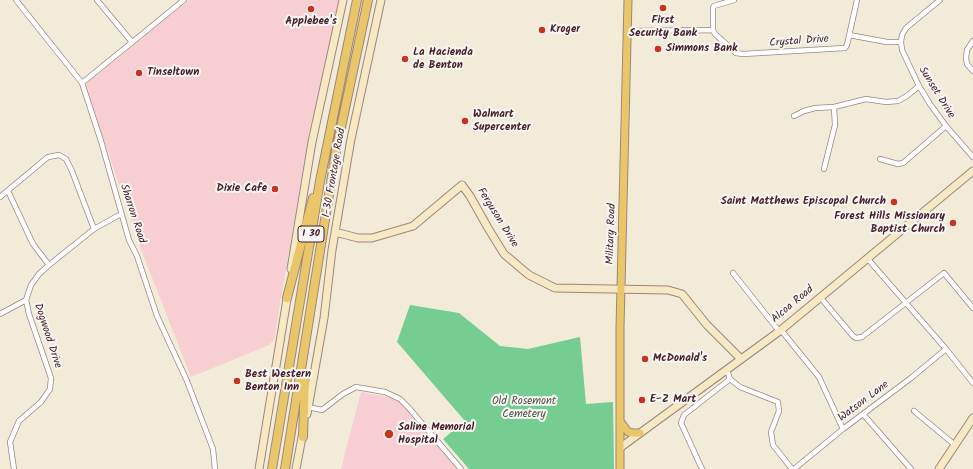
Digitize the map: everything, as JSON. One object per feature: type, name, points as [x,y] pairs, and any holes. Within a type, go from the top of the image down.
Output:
[{"type":"highway","name":"I 30","points":[[272,469],[320,180],[357,0]]},
{"type":"highway","name":"I 30","points":[[285,469],[336,151],[368,0]]},
{"type":"highway","points":[[287,298],[311,202],[320,180]]},
{"type":"highway","points":[[302,437],[306,344]]},
{"type":"main road","points":[[259,469],[310,153],[343,0]]},
{"type":"main road","name":"I-30 Frontage Road","points":[[296,469],[324,318],[335,232],[351,139],[381,0]]},
{"type":"main road","name":"Military Road","points":[[620,469],[621,290],[628,0]]},
{"type":"main road","name":"Alcoa Road","points":[[621,447],[780,330],[973,171]]},
{"type":"main road","name":"Ferguson Drive","points":[[335,232],[352,236],[372,238],[413,226],[462,185],[504,254],[529,275],[555,288],[668,290],[682,294],[707,325],[741,359]]},
{"type":"main road","points":[[338,218],[340,224],[352,236]]},
{"type":"main road","points":[[941,468],[973,418]]},
{"type":"main road","points":[[620,421],[628,432],[640,433]]},
{"type":"street","name":"Sharron Road","points":[[16,0],[82,83],[101,141],[129,240],[140,263],[157,316],[187,381],[213,449],[216,469]]},
{"type":"street","points":[[98,0],[132,42]]},
{"type":"street","points":[[82,83],[184,0]]},
{"type":"street","points":[[627,30],[714,30],[714,6],[734,0]]},
{"type":"street","name":"Crystal Drive","points":[[714,30],[716,34],[736,53],[743,54],[845,48],[847,45],[857,0]]},
{"type":"street","points":[[849,35],[887,42],[901,42],[902,35],[906,28],[940,0]]},
{"type":"street","name":"Sunset Drive","points":[[901,42],[902,50],[919,86],[946,126],[973,157]]},
{"type":"street","points":[[973,42],[967,50],[966,58],[967,64],[973,71]]},
{"type":"street","points":[[794,116],[815,108],[834,107],[866,99],[886,102],[898,101],[919,86]]},
{"type":"street","points":[[824,169],[835,125],[834,107]]},
{"type":"street","points":[[880,158],[898,164],[903,163],[946,126]]},
{"type":"street","points":[[0,197],[48,157],[59,155],[66,159],[72,171],[94,229]]},
{"type":"street","points":[[8,191],[33,244],[49,265]]},
{"type":"street","name":"Dogwood Drive","points":[[14,469],[10,442],[19,421],[41,402],[50,389],[51,378],[29,314],[26,300],[31,285],[39,274],[49,265],[94,229],[121,214]]},
{"type":"street","points":[[867,258],[973,382]]},
{"type":"street","points":[[733,273],[819,377],[843,429]]},
{"type":"street","points":[[820,297],[856,338],[862,337],[944,273],[973,308]]},
{"type":"street","points":[[0,314],[26,300]]},
{"type":"street","name":"Watson Lane","points":[[793,469],[911,378],[946,349]]},
{"type":"street","points":[[727,370],[730,379],[740,387],[778,402],[780,411],[771,432],[772,445],[793,469]]},
{"type":"street","points":[[702,469],[681,423],[684,415],[730,379]]},
{"type":"street","points":[[308,407],[322,410],[343,394],[356,387],[385,392],[400,399],[408,407],[461,469]]},
{"type":"street","points":[[914,411],[955,444]]},
{"type":"street","points":[[863,414],[911,469]]},
{"type":"shaded area","points":[[189,0],[339,0],[309,133],[274,340],[269,345],[191,377],[140,247],[86,87],[87,83]]},
{"type":"shaded area","name":"Saline Memorial Hospital","points":[[361,392],[398,399],[457,469],[341,469]]},
{"type":"green space","name":"Old Rosemont Cemetery","points":[[410,305],[459,313],[500,346],[528,349],[580,337],[586,404],[613,402],[614,469],[469,469],[443,439],[465,421],[397,342]]},
{"type":"place","name":"First Security Bank","points":[[663,8]]},
{"type":"place","name":"Applebee's","points":[[311,9]]},
{"type":"place","name":"Kroger","points":[[542,30]]},
{"type":"place","name":"Simmons Bank","points":[[658,49]]},
{"type":"place","name":"La Hacienda de Benton","points":[[405,59]]},
{"type":"place","name":"Tinseltown","points":[[139,73]]},
{"type":"place","name":"Walmart Supercenter","points":[[465,121]]},
{"type":"place","name":"Dixie Cafe","points":[[275,189]]},
{"type":"place","name":"Saint Matthews Episcopal Church","points":[[894,202]]},
{"type":"place","name":"Forest Hills Missionary Baptist Church","points":[[953,223]]},
{"type":"place","name":"McDonald's","points":[[645,359]]},
{"type":"place","name":"Best Western Benton Inn","points":[[237,381]]},
{"type":"place","name":"E-Z Mart","points":[[642,400]]},
{"type":"place","name":"Saline Memorial Hospital","points":[[389,434]]}]
